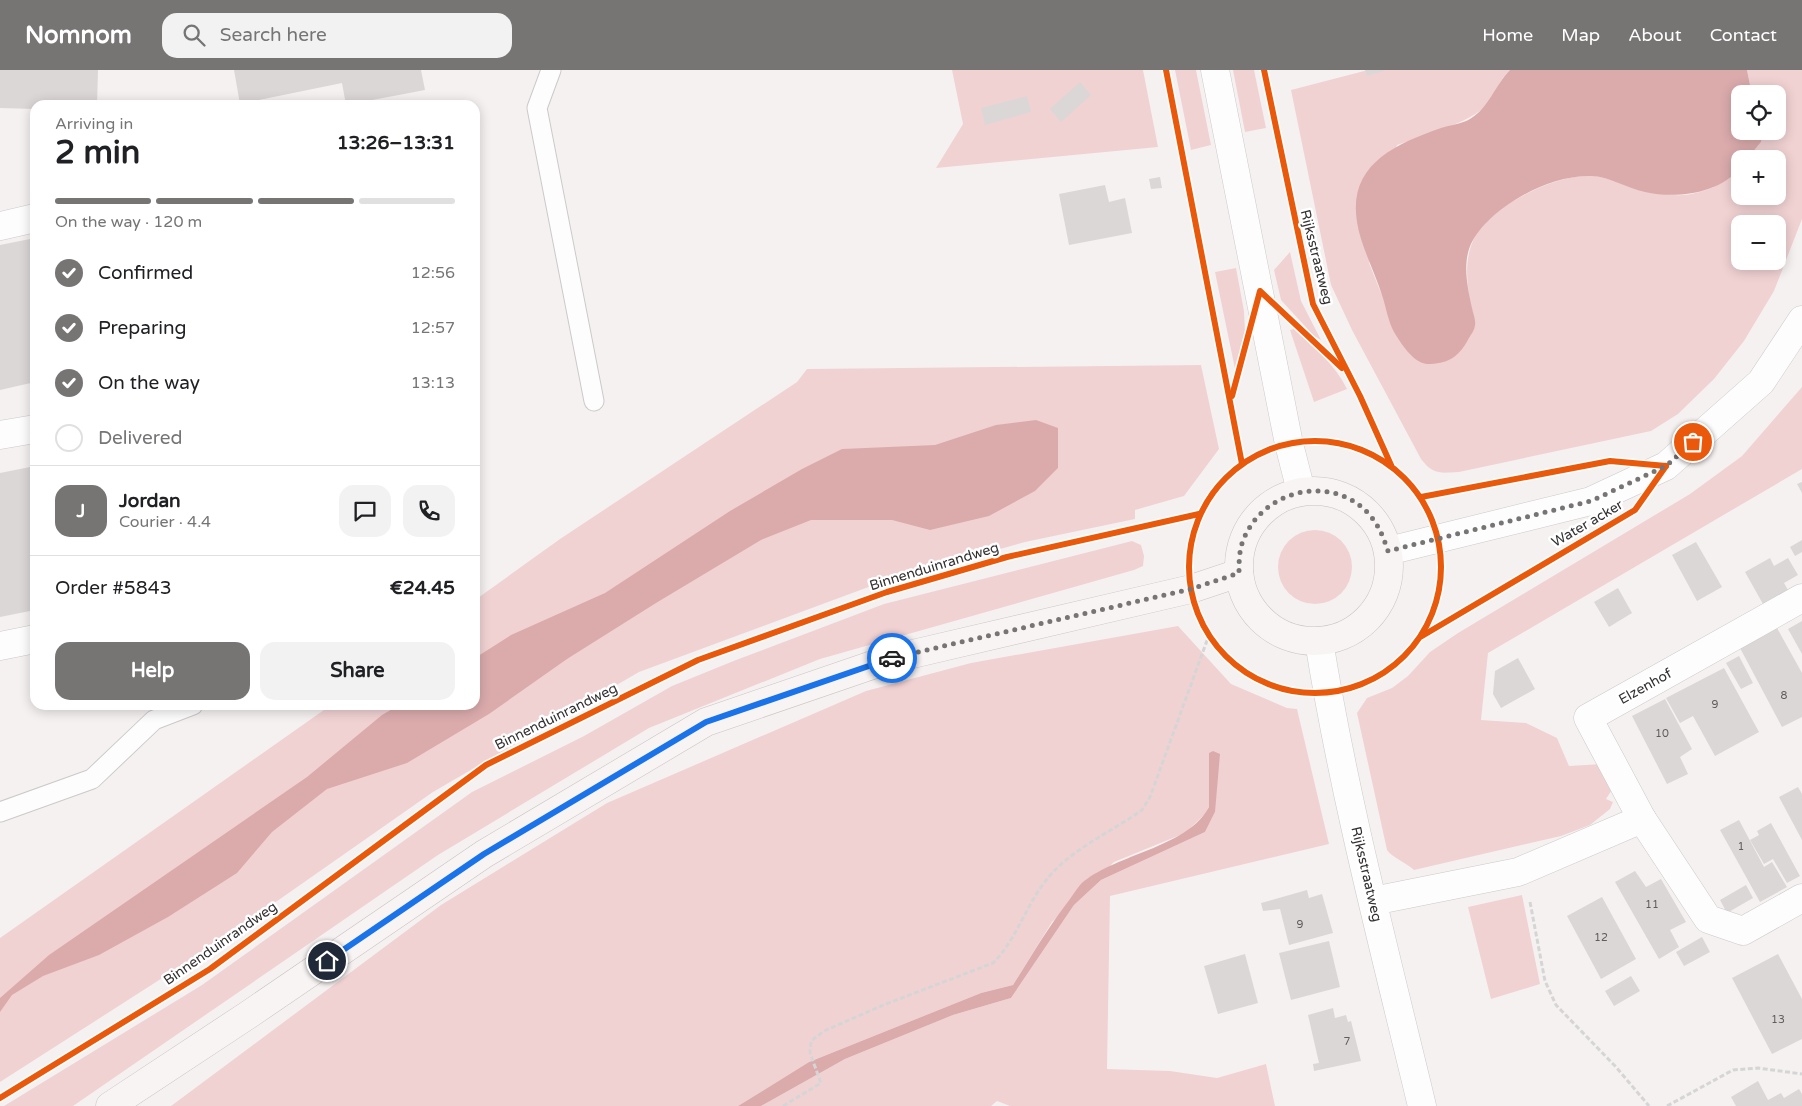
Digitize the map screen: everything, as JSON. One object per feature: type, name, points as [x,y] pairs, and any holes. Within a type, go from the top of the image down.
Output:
[{"type":"main road","points":[[1301,491],[1324,491],[1347,497],[1366,511],[1380,529],[1388,551],[1390,567],[1388,583],[1374,612],[1350,632],[1335,638],[1319,641],[1303,640],[1272,628],[1259,618],[1249,605],[1242,590],[1239,573],[1240,555],[1244,537],[1254,520],[1267,507],[1283,497],[1301,491]]},
{"type":"main road","points":[[110,1106],[248,1015],[484,854],[706,722],[887,660],[1191,589],[1239,573]]},
{"type":"street","points":[[1215,70],[1289,444],[1301,491]]},
{"type":"street","points":[[0,226],[30,219]]},
{"type":"street","name":"Water acker","points":[[1388,551],[1591,501],[1666,466],[1762,382],[1802,320]]},
{"type":"street","points":[[0,436],[30,429]]},
{"type":"street","name":"Elzenhof","points":[[1802,598],[1588,718],[1642,819],[1708,919],[1743,931],[1802,898]]},
{"type":"street","points":[[0,646],[30,640]]},
{"type":"street","name":"Rijksstraatweg","points":[[1319,641],[1327,693],[1373,901],[1422,1106]]},
{"type":"street","points":[[1373,901],[1518,872],[1642,819]]},
{"type":"lane","points":[[551,70],[537,108],[594,401]]},
{"type":"lane","points":[[0,812],[92,779],[154,720],[180,710]]},
{"type":"path","points":[[1191,589],[1198,613],[1215,642]]},
{"type":"path","points":[[783,1106],[821,1082],[810,1053],[811,1041],[824,1031],[993,963],[1004,952],[1044,883],[1060,865],[1142,810],[1150,797],[1209,634]]},
{"type":"path","points":[[1535,865],[1530,901],[1545,981],[1556,1004],[1616,1067],[1648,1106]]},
{"type":"path","points":[[1667,1106],[1732,1070],[1758,1068],[1802,1074]]},
{"type":"shaded area","points":[[952,70],[1143,70],[1158,147],[936,168],[963,124]]},
{"type":"shaded area","points":[[1175,70],[1196,70],[1211,145],[1191,150]]},
{"type":"shaded area","points":[[1233,70],[1254,70],[1266,128],[1245,132]]},
{"type":"shaded area","points":[[1368,70],[1510,70],[1486,105],[1470,117],[1397,145],[1369,263],[1381,293],[1463,348],[1475,327],[1467,276],[1468,256],[1471,247],[1480,229],[1490,219],[1516,199],[1532,191],[1565,179],[1594,176],[1655,191],[1683,195],[1701,192],[1731,177],[1731,205],[1786,205],[1786,150],[1754,150],[1762,140],[1786,140],[1786,85],[1750,85],[1747,70],[1802,70],[1802,219],[1786,260],[1786,215],[1731,215],[1731,270],[1782,270],[1774,291],[1744,341],[1714,379],[1678,414],[1651,431],[1459,472],[1437,472],[1429,468],[1421,459],[1352,330],[1331,285],[1291,90]]},
{"type":"shaded area","points":[[1510,70],[1747,70],[1750,85],[1731,85],[1731,140],[1762,140],[1754,150],[1731,150],[1731,177],[1709,189],[1683,194],[1657,194],[1638,190],[1605,178],[1582,176],[1562,179],[1542,186],[1508,204],[1494,215],[1477,234],[1467,256],[1466,271],[1475,321],[1472,333],[1456,356],[1451,359],[1434,364],[1422,363],[1403,346],[1390,323],[1380,288],[1361,239],[1356,215],[1357,196],[1363,179],[1372,165],[1402,144],[1421,135],[1470,119],[1487,103]]},
{"type":"shaded area","points":[[1290,252],[1301,301],[1321,340],[1314,336],[1281,300],[1274,270]]},
{"type":"shaded area","points":[[1236,268],[1244,311],[1245,332],[1235,369],[1215,272]]},
{"type":"shaded area","points":[[1294,329],[1330,364],[1347,389],[1314,402],[1290,330]]},
{"type":"shaded area","points":[[1201,365],[1219,449],[1184,496],[1135,510],[1135,519],[1025,542],[882,582],[639,672],[433,792],[217,943],[0,1082],[0,938],[324,710],[480,710],[480,596],[560,539],[797,382],[807,369]]},
{"type":"shaded area","points":[[1802,387],[1802,469],[1488,653],[1481,720],[1526,723],[1557,738],[1569,766],[1602,764],[1613,788],[1606,799],[1613,802],[1610,809],[1590,825],[1561,836],[1414,870],[1389,853],[1357,713],[1367,698],[1392,688],[1408,676],[1430,652],[1458,633],[1690,494],[1742,456]]},
{"type":"shaded area","points":[[1036,420],[1058,428],[1058,468],[1035,491],[989,516],[930,530],[892,520],[811,520],[761,540],[567,659],[489,714],[407,763],[327,789],[272,832],[237,873],[168,917],[99,955],[43,976],[12,995],[0,1012],[0,998],[49,955],[307,777],[382,715],[390,710],[480,710],[480,655],[511,635],[605,593],[730,511],[802,469],[842,449],[935,445],[996,425]]},
{"type":"shaded area","points":[[1308,530],[1322,530],[1336,536],[1346,546],[1352,560],[1350,581],[1336,598],[1322,604],[1308,604],[1294,598],[1284,588],[1278,574],[1278,560],[1284,546],[1294,536]]},
{"type":"shaded area","points":[[1132,541],[1141,545],[1144,556],[1143,566],[1134,570],[820,659],[649,728],[438,855],[73,1106],[4,1106],[202,985],[472,792],[584,736],[672,686],[884,604]]},
{"type":"shaded area","points":[[1178,626],[1231,684],[1287,708],[1297,709],[1329,844],[1110,896],[1107,1069],[1170,1071],[1217,1078],[1266,1064],[1275,1106],[1010,1106],[997,1101],[991,1106],[761,1106],[845,1059],[953,1015],[1011,998],[1074,905],[1101,880],[1205,832],[1215,812],[1209,753],[1209,807],[1205,814],[1185,833],[1114,862],[1052,922],[1013,985],[981,993],[809,1062],[738,1106],[171,1106],[441,905],[607,803],[866,691],[971,663]]},
{"type":"shaded area","points":[[1213,751],[1220,754],[1215,812],[1205,832],[1101,880],[1074,905],[1011,998],[953,1015],[845,1059],[761,1106],[738,1106],[809,1062],[981,993],[1013,985],[1055,920],[1084,881],[1118,862],[1171,840],[1199,820],[1209,807],[1209,753]]},
{"type":"shaded area","points":[[1522,895],[1540,984],[1491,999],[1468,907]]},
{"type":"building","points":[[0,70],[98,70],[97,100],[30,100],[30,109],[0,108]]},
{"type":"building","points":[[234,70],[421,70],[425,90],[372,100],[345,100],[342,83],[259,100],[239,100]]},
{"type":"building","points":[[1365,70],[1384,70],[1384,71],[1367,76]]},
{"type":"building","points":[[1080,82],[1091,95],[1061,122],[1050,109]]},
{"type":"building","points":[[1027,96],[1031,112],[985,125],[981,108]]},
{"type":"building","points":[[1160,177],[1162,188],[1151,189],[1149,179]]},
{"type":"building","points":[[1105,185],[1109,202],[1125,198],[1132,233],[1069,245],[1059,194]]},
{"type":"building","points":[[30,239],[30,383],[0,390],[0,245]]},
{"type":"building","points":[[30,467],[30,611],[0,617],[0,473]]},
{"type":"building","points":[[1802,482],[1802,493],[1797,484]]},
{"type":"building","points":[[1802,540],[1802,552],[1795,556],[1790,547]]},
{"type":"building","points":[[1696,542],[1722,587],[1697,601],[1672,555]]},
{"type":"building","points":[[1770,558],[1774,566],[1788,558],[1798,575],[1784,583],[1788,590],[1763,604],[1745,572]]},
{"type":"building","points":[[1618,588],[1632,613],[1609,627],[1594,602]]},
{"type":"building","points":[[1802,621],[1802,654],[1788,629]]},
{"type":"building","points":[[1777,628],[1802,673],[1802,717],[1782,727],[1740,648]]},
{"type":"building","points":[[1739,656],[1753,683],[1741,689],[1726,663]]},
{"type":"building","points":[[1518,658],[1535,689],[1501,708],[1493,694],[1495,671]]},
{"type":"building","points":[[1724,668],[1759,732],[1715,756],[1693,716],[1680,723],[1666,698]]},
{"type":"building","points":[[1665,699],[1692,749],[1680,757],[1688,774],[1667,784],[1632,716]]},
{"type":"building","points":[[1798,787],[1802,794],[1802,840],[1779,797]]},
{"type":"building","points":[[1739,820],[1764,867],[1772,862],[1787,887],[1760,902],[1720,830]]},
{"type":"building","points":[[1771,823],[1800,876],[1787,883],[1773,859],[1764,864],[1750,840],[1759,835],[1757,831]]},
{"type":"building","points":[[1635,871],[1646,887],[1661,879],[1686,922],[1670,930],[1679,947],[1659,959],[1615,882]]},
{"type":"building","points":[[1746,885],[1753,898],[1727,913],[1720,900]]},
{"type":"building","points":[[1307,890],[1309,898],[1322,894],[1333,933],[1289,945],[1280,909],[1263,911],[1261,903]]},
{"type":"building","points":[[1602,897],[1636,959],[1601,979],[1567,916]]},
{"type":"building","points":[[1702,937],[1710,952],[1684,966],[1676,952]]},
{"type":"building","points":[[1329,941],[1340,987],[1291,1000],[1279,953]]},
{"type":"building","points":[[1245,954],[1258,1003],[1218,1014],[1204,966]]},
{"type":"building","points":[[1778,954],[1802,999],[1802,1039],[1772,1054],[1732,978]]},
{"type":"building","points":[[1631,976],[1640,991],[1614,1006],[1605,991]]},
{"type":"building","points":[[1333,1008],[1335,1018],[1346,1015],[1348,1022],[1351,1021],[1361,1061],[1314,1071],[1313,1064],[1319,1063],[1308,1015]]},
{"type":"building","points":[[1758,1081],[1768,1100],[1781,1093],[1784,1098],[1799,1089],[1802,1094],[1802,1106],[1736,1106],[1731,1097]]},
{"type":"cycle path","points":[[1166,70],[1242,464]]},
{"type":"cycle path","points":[[1264,70],[1313,304],[1360,396],[1391,465]]},
{"type":"cycle path","points":[[1232,396],[1260,291],[1342,368]]},
{"type":"cycle path","points":[[1315,441],[1340,444],[1363,451],[1385,462],[1404,478],[1420,497],[1431,519],[1438,542],[1441,567],[1438,592],[1431,615],[1420,637],[1404,656],[1385,672],[1363,683],[1340,690],[1315,693],[1290,690],[1267,683],[1245,672],[1226,656],[1210,637],[1199,615],[1192,592],[1189,567],[1192,542],[1199,519],[1210,497],[1226,478],[1245,462],[1267,451],[1290,444],[1315,441]]},
{"type":"cycle path","points":[[1421,497],[1610,461],[1666,466]]},
{"type":"cycle path","points":[[1422,636],[1635,510],[1666,466]]},
{"type":"cycle path","name":"Binnenduinrandweg","points":[[0,1098],[210,969],[486,765],[698,660],[887,592],[1007,557],[1199,514]]},
{"type":"way so far","points":[[892,658],[1191,589],[1239,573],[1244,537],[1254,520],[1267,507],[1283,497],[1301,491],[1324,491],[1347,497],[1366,511],[1380,529],[1388,551],[1461,535],[1591,501],[1666,466],[1693,442]]},
{"type":"route","points":[[327,961],[484,854],[706,722],[892,658]]}]
